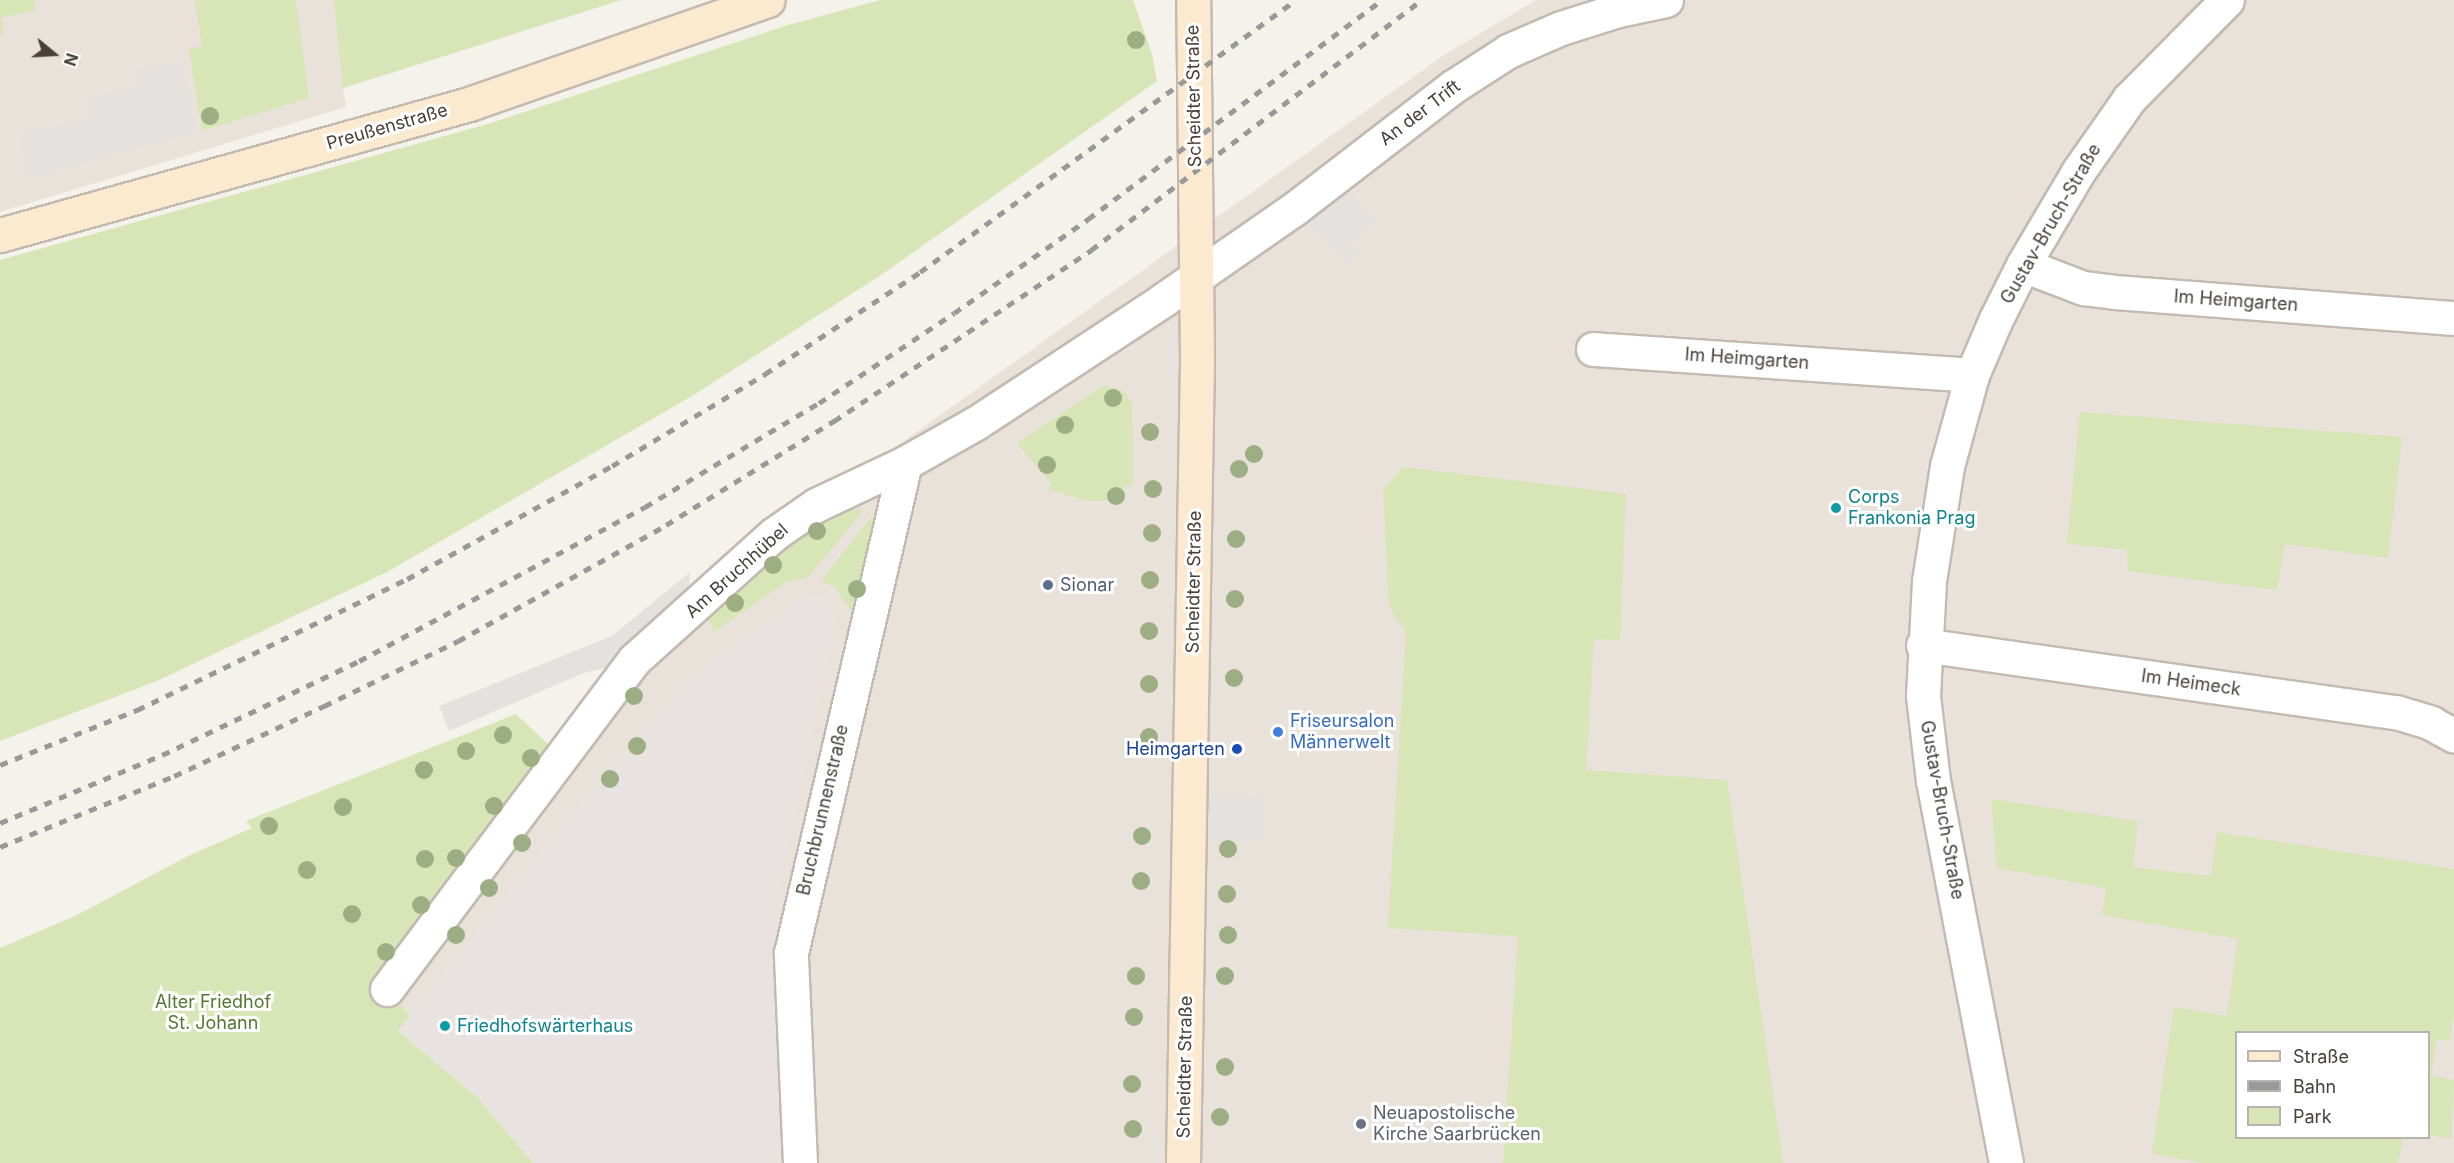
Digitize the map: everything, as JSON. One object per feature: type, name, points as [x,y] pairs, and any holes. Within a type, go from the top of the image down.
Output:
[{"type":"main road","name":"Preußenstraße","points":[[0,235],[472,103],[768,0]]},
{"type":"main road","name":"Scheidter Straße","points":[[1183,1163],[1198,276],[1193,0]]},
{"type":"street","name":"An der Trift","points":[[1198,276],[1294,209],[1454,86],[1508,51],[1570,25],[1666,0]]},
{"type":"street","name":"Gustav-Bruch-Straße","points":[[2006,1163],[1933,781],[1923,696],[1923,645],[1947,466],[1972,375],[2023,265],[2078,172],[2129,99],[2227,0]]},
{"type":"street","name":"Im Heimgarten","points":[[2023,265],[2083,288],[2115,292],[2454,318]]},
{"type":"street","name":"Am Bruchhübel","points":[[387,989],[634,660],[774,534],[816,506],[905,463],[976,423],[1198,276]]},
{"type":"street","name":"Im Heimgarten","points":[[1593,349],[1972,375]]},
{"type":"street","name":"Bruchbrunnenstraße","points":[[800,1163],[791,953],[905,463]]},
{"type":"street","name":"Im Heimeck","points":[[1923,645],[2396,712],[2431,723],[2454,736]]},
{"type":"shaded area","points":[[0,0],[621,0],[343,88],[346,107],[0,212]]},
{"type":"shaded area","points":[[1536,0],[2454,0],[2454,1163],[533,1163],[387,989],[552,769],[774,534],[1444,55]]},
{"type":"shaded area","points":[[183,62],[196,132],[27,179],[19,132],[92,119],[88,97],[138,87],[136,70]]},
{"type":"shaded area","points":[[1338,176],[1376,220],[1349,244],[1359,253],[1347,265],[1294,209]]},
{"type":"shaded area","points":[[690,572],[687,616],[634,660],[581,674],[449,731],[439,706],[612,636]]},
{"type":"shaded area","points":[[807,595],[825,598],[835,613],[834,628],[773,912],[787,1163],[533,1163],[477,1097],[398,1031],[561,826],[677,691],[704,667]]},
{"type":"shaded area","points":[[1191,795],[1264,796],[1263,841],[1190,840]]},
{"type":"green space","points":[[0,0],[41,0],[34,1],[35,11],[1,17],[4,34],[0,35]]},
{"type":"green space","points":[[195,0],[296,0],[309,98],[202,131],[189,49],[202,46]]},
{"type":"green space","points":[[334,0],[621,0],[343,88]]},
{"type":"green space","points":[[880,0],[1133,0],[1152,54],[1157,81],[881,275],[692,396],[387,572],[157,681],[0,741],[0,260],[491,123],[785,26]]},
{"type":"green space","points":[[1103,386],[1122,390],[1132,403],[1133,485],[1125,486],[1124,500],[1088,501],[1049,490],[1051,483],[1017,443]]},
{"type":"green space","points":[[2080,412],[2402,437],[2388,558],[2285,544],[2277,590],[2128,571],[2127,550],[2067,544]]},
{"type":"green space","points":[[1404,467],[1626,494],[1620,640],[1594,639],[1586,770],[1727,780],[1783,1163],[1503,1163],[1518,936],[1388,928],[1406,633],[1389,605],[1383,489]]},
{"type":"green space","points":[[848,508],[863,511],[808,577],[785,583],[714,632],[706,612],[780,544],[831,512]]},
{"type":"green space","points":[[872,516],[877,526],[857,619],[834,586],[821,581]]},
{"type":"green space","name":"Alter Friedhof St. Johann","points":[[516,714],[549,745],[376,977],[410,1016],[398,1031],[477,1097],[533,1163],[0,1163],[0,948],[77,915],[188,856],[252,828],[246,821]]},
{"type":"green space","points":[[1991,799],[2138,821],[2133,867],[2211,876],[2217,832],[2454,869],[2454,1013],[2449,1041],[2437,1039],[2431,1076],[2454,1080],[2451,1139],[2430,1135],[2430,1031],[2235,1031],[2235,1139],[2403,1139],[2398,1163],[2201,1163],[2152,1153],[2174,1007],[2227,1016],[2238,939],[2102,915],[2106,888],[1997,868]]},
{"type":"railway","points":[[0,765],[137,710],[407,579],[612,466],[765,374],[920,272],[1296,0]]},
{"type":"railway","points":[[0,823],[162,755],[359,661],[645,507],[819,403],[954,313],[1088,219],[1382,0]]},
{"type":"railway","points":[[0,847],[174,776],[324,706],[458,641],[666,525],[834,421],[1091,250],[1421,0]]},
{"type":"place","name":"Corps Frankonia Prag","points":[[1836,508]]},
{"type":"place","name":"Sionar","points":[[1048,585]]},
{"type":"place","name":"Friseursalon Männerwelt","points":[[1278,732]]},
{"type":"place","name":"Heimgarten","points":[[1237,749]]},
{"type":"place","name":"Friedhofswärterhaus","points":[[445,1026]]},
{"type":"place","name":"Neuapostolische Kirche Saarbrücken","points":[[1361,1124]]}]
